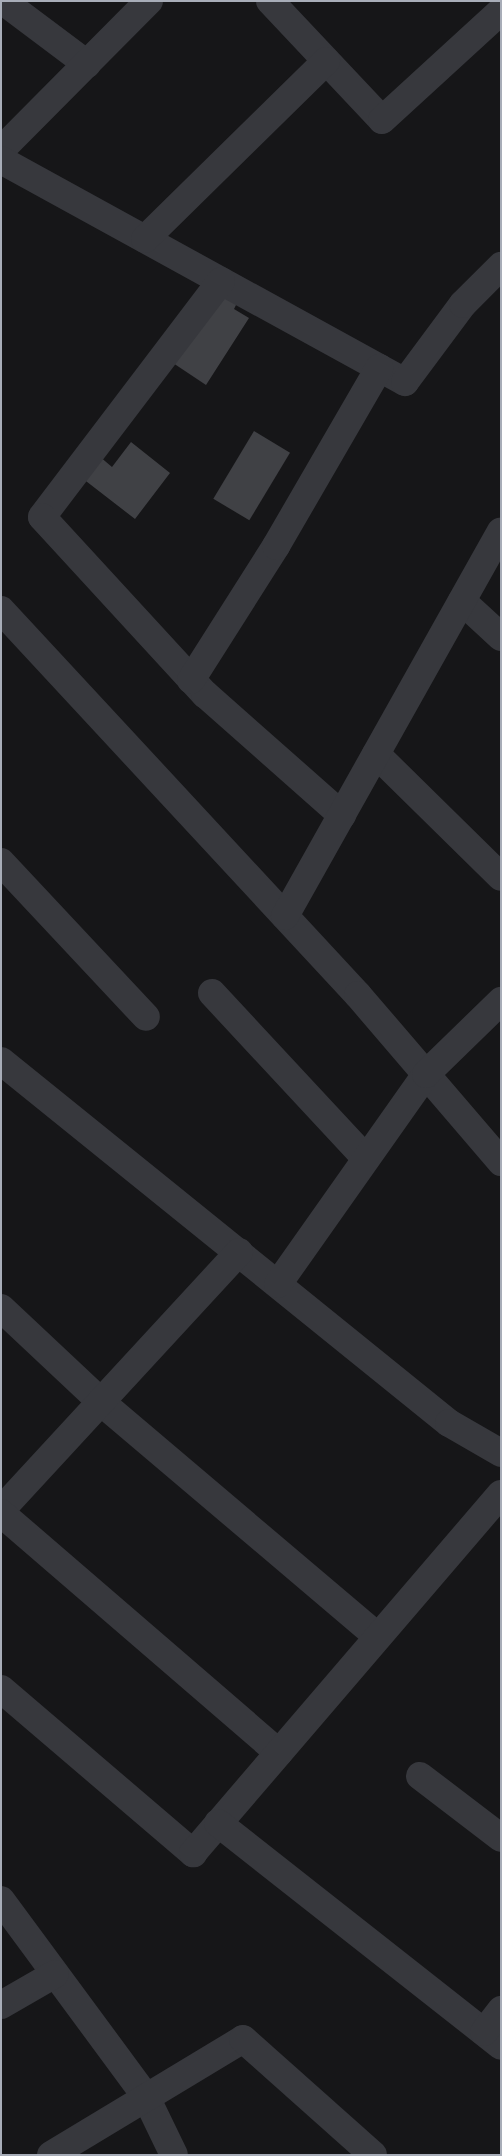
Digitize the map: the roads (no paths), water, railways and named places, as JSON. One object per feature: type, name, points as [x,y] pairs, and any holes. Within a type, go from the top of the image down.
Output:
[{"type":"street","points":[[1,150],[149,1]]},
{"type":"street","points":[[270,1],[382,120],[501,10]]},
{"type":"street","points":[[11,3],[87,64]]},
{"type":"street","points":[[145,239],[326,61]]},
{"type":"street","points":[[1,160],[405,382],[462,304],[501,266]]},
{"type":"street","points":[[221,281],[42,517],[191,680],[342,815]]},
{"type":"street","points":[[191,680],[276,546],[379,368]]},
{"type":"street","points":[[285,916],[501,531]]},
{"type":"street","points":[[462,601],[501,636]]},
{"type":"street","points":[[1,610],[285,916],[426,1074],[501,1162]]},
{"type":"street","points":[[376,754],[501,877]]},
{"type":"street","points":[[1,862],[146,1018]]},
{"type":"street","points":[[212,993],[366,1159]]},
{"type":"street","points":[[278,1284],[426,1074],[501,1001]]},
{"type":"street","points":[[1,1061],[449,1423],[501,1453]]},
{"type":"street","points":[[239,1252],[1,1512],[278,1753]]},
{"type":"street","points":[[1,1308],[101,1402],[378,1637]]},
{"type":"street","points":[[1,1689],[193,1853],[501,1494]]},
{"type":"street","points":[[420,1776],[501,1838]]},
{"type":"street","points":[[218,1823],[492,2039],[501,2010]]},
{"type":"street","points":[[1,1900],[146,2097],[174,2155]]},
{"type":"street","points":[[1,2005],[55,1974]]},
{"type":"street","points":[[51,2155],[244,2039],[374,2155]]}]
